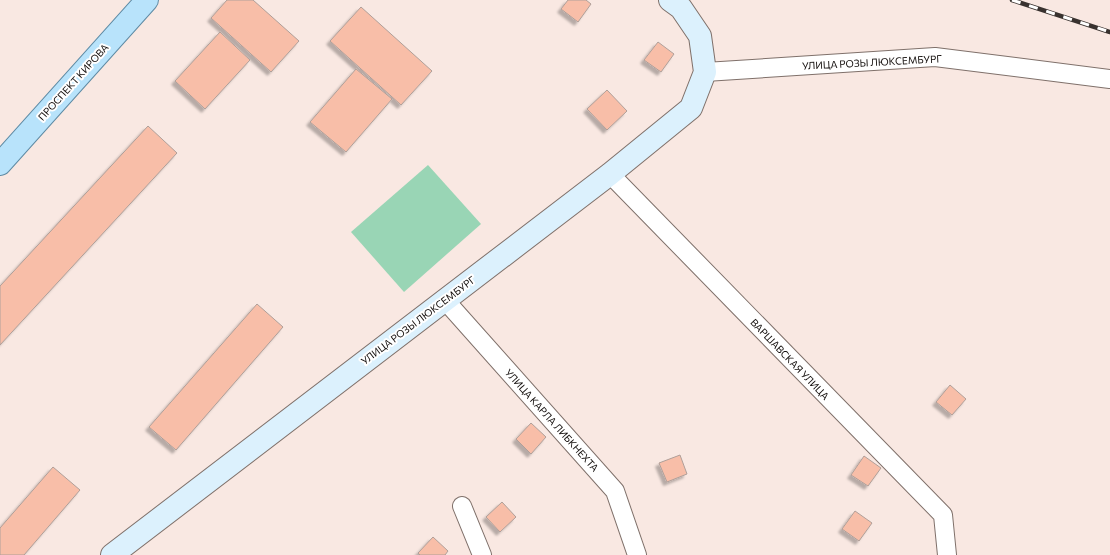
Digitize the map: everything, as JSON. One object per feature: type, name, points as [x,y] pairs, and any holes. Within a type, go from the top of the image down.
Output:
[{"type":"main road","name":"ПРОСПЕКТ КИРОВА","points":[[0,164],[147,0]]},
{"type":"street","name":"УЛИЦА РОЗЫ ЛЮКСЕМБУРГ","points":[[112,555],[444,299],[610,174],[691,108],[705,72],[700,36],[681,8],[670,0]]},
{"type":"street","name":"УЛИЦА РОЗЫ ЛЮКСЕМБУРГ","points":[[705,72],[935,57],[1110,79]]},
{"type":"street","name":"ВАРШАВСКАЯ УЛИЦА","points":[[610,174],[943,515],[946,555]]},
{"type":"street","name":"УЛИЦА КАРЛА ЛИБКНЕХТА","points":[[444,299],[615,491],[637,555]]},
{"type":"street","points":[[462,506],[482,555]]},
{"type":"green space","points":[[428,165],[481,224],[404,292],[351,232]]},
{"type":"building","points":[[227,0],[253,0],[299,41],[271,72],[211,18]]},
{"type":"building","points":[[568,0],[586,0],[591,4],[578,22],[561,9]]},
{"type":"building","points":[[361,7],[432,71],[401,105],[330,41]]},
{"type":"building","points":[[220,32],[250,60],[205,109],[175,81]]},
{"type":"building","points":[[658,42],[674,54],[661,72],[644,60]]},
{"type":"building","points":[[356,69],[392,99],[346,152],[310,122]]},
{"type":"building","points":[[607,90],[627,111],[607,130],[587,109]]},
{"type":"building","points":[[148,126],[177,153],[0,345],[0,286]]},
{"type":"building","points":[[257,304],[283,327],[176,450],[149,427]]},
{"type":"building","points":[[950,385],[966,399],[952,415],[936,402]]},
{"type":"building","points":[[531,423],[546,437],[531,454],[516,439]]},
{"type":"building","points":[[680,455],[687,474],[667,482],[659,463]]},
{"type":"building","points":[[864,456],[881,468],[868,486],[851,475]]},
{"type":"building","points":[[53,467],[80,490],[24,555],[0,555],[0,528]]},
{"type":"building","points":[[502,502],[516,517],[500,532],[486,517]]},
{"type":"building","points":[[855,511],[872,523],[859,541],[842,529]]},
{"type":"building","points":[[433,537],[448,551],[445,555],[420,555],[418,553]]},
{"type":"railway","points":[[1012,0],[1110,32]]}]
